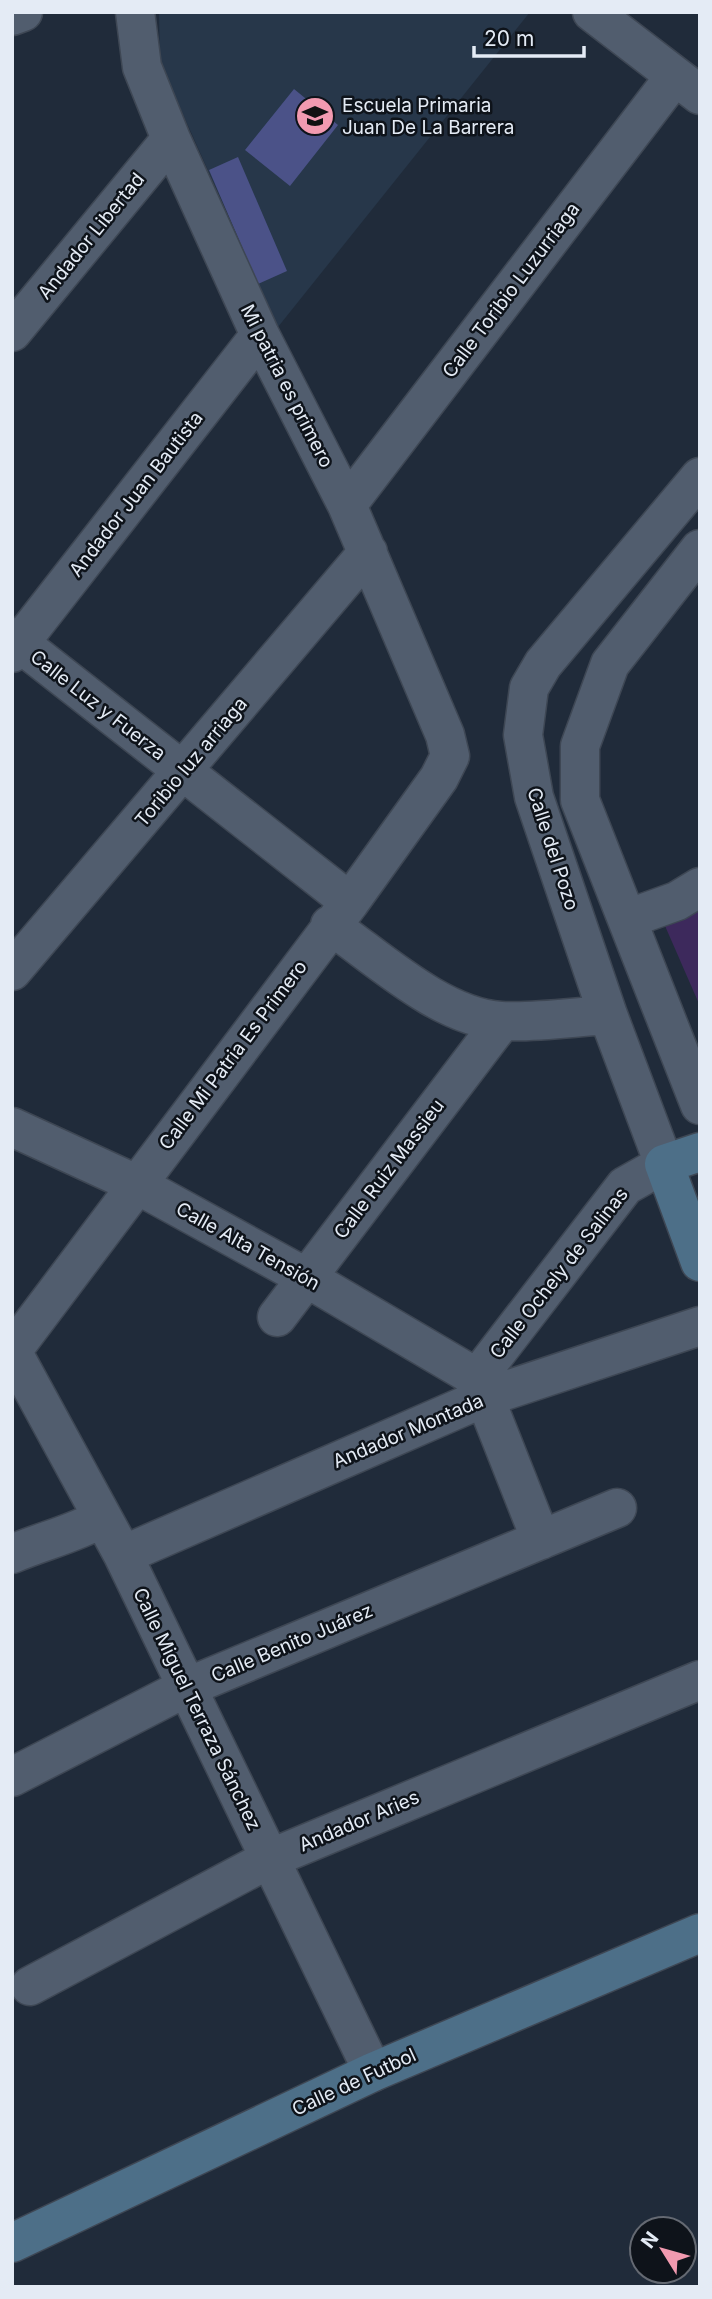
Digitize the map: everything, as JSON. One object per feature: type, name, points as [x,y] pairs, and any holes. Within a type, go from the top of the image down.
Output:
[{"type":"main road","points":[[664,1164],[700,1152]]},
{"type":"main road","name":"Calle del Pozo","points":[[664,1164],[700,1262]]},
{"type":"main road","name":"Calle de Futbol","points":[[12,2243],[373,2072],[700,1933]]},
{"type":"street","points":[[12,16],[23,12]]},
{"type":"street","name":"Mi patria es primero","points":[[135,12],[142,67],[171,139],[260,335],[347,505],[444,735],[450,756]]},
{"type":"street","points":[[592,12],[687,85]]},
{"type":"street","name":"Calle Toribio Luzurriaga","points":[[347,505],[687,85]]},
{"type":"street","name":"Andador Libertad","points":[[12,332],[171,139]]},
{"type":"street","name":"Andador Juan Bautista","points":[[15,645],[260,335]]},
{"type":"street","name":"Calle del Pozo","points":[[664,1164],[608,1015],[534,797],[523,735],[529,688],[543,664],[700,477]]},
{"type":"street","points":[[700,549],[610,664],[580,746],[580,800],[700,1105]]},
{"type":"street","name":"Toribio luz arriaga","points":[[12,971],[368,552]]},
{"type":"street","name":"Calle Luz y Fuerza","points":[[15,645],[183,772],[442,1003],[471,1016],[502,1021],[608,1015]]},
{"type":"street","name":"Calle Mi Patria Es Primero","points":[[12,1351],[340,914],[439,778],[450,756]]},
{"type":"street","points":[[627,919],[677,901],[700,887]]},
{"type":"street","name":"Calle Ruiz Massieu","points":[[277,1317],[502,1021]]},
{"type":"street","name":"Calle Alta Tensión","points":[[12,1127],[135,1184],[307,1278],[480,1388]]},
{"type":"street","name":"Calle Ochely de Salinas","points":[[480,1388],[625,1186],[664,1164]]},
{"type":"street","name":"Andador Montada","points":[[123,1555],[480,1388],[700,1326]]},
{"type":"street","name":"Calle Miguel Terraza Sánchez","points":[[12,1351],[123,1555],[373,2072]]},
{"type":"street","points":[[480,1388],[541,1540]]},
{"type":"street","name":"Calle Benito Juárez","points":[[12,1777],[185,1688],[617,1508]]},
{"type":"street","points":[[12,1554],[43,1540],[80,1530],[102,1518]]},
{"type":"street","name":"Andador Aries","points":[[30,1986],[269,1859],[700,1680]]},
{"type":"shaded area","name":"Escuela Primaria Juan De La Barrera","points":[[159,12],[530,12],[278,327],[160,63]]},
{"type":"shaded area","points":[[700,904],[700,1006],[662,919]]},
{"type":"building","points":[[294,89],[338,125],[290,186],[245,150]]},
{"type":"building","points":[[238,157],[287,271],[258,284],[209,170]]},
{"type":"place","name":"Escuela Primaria Juan De La Barrera","points":[[315,116]]}]
